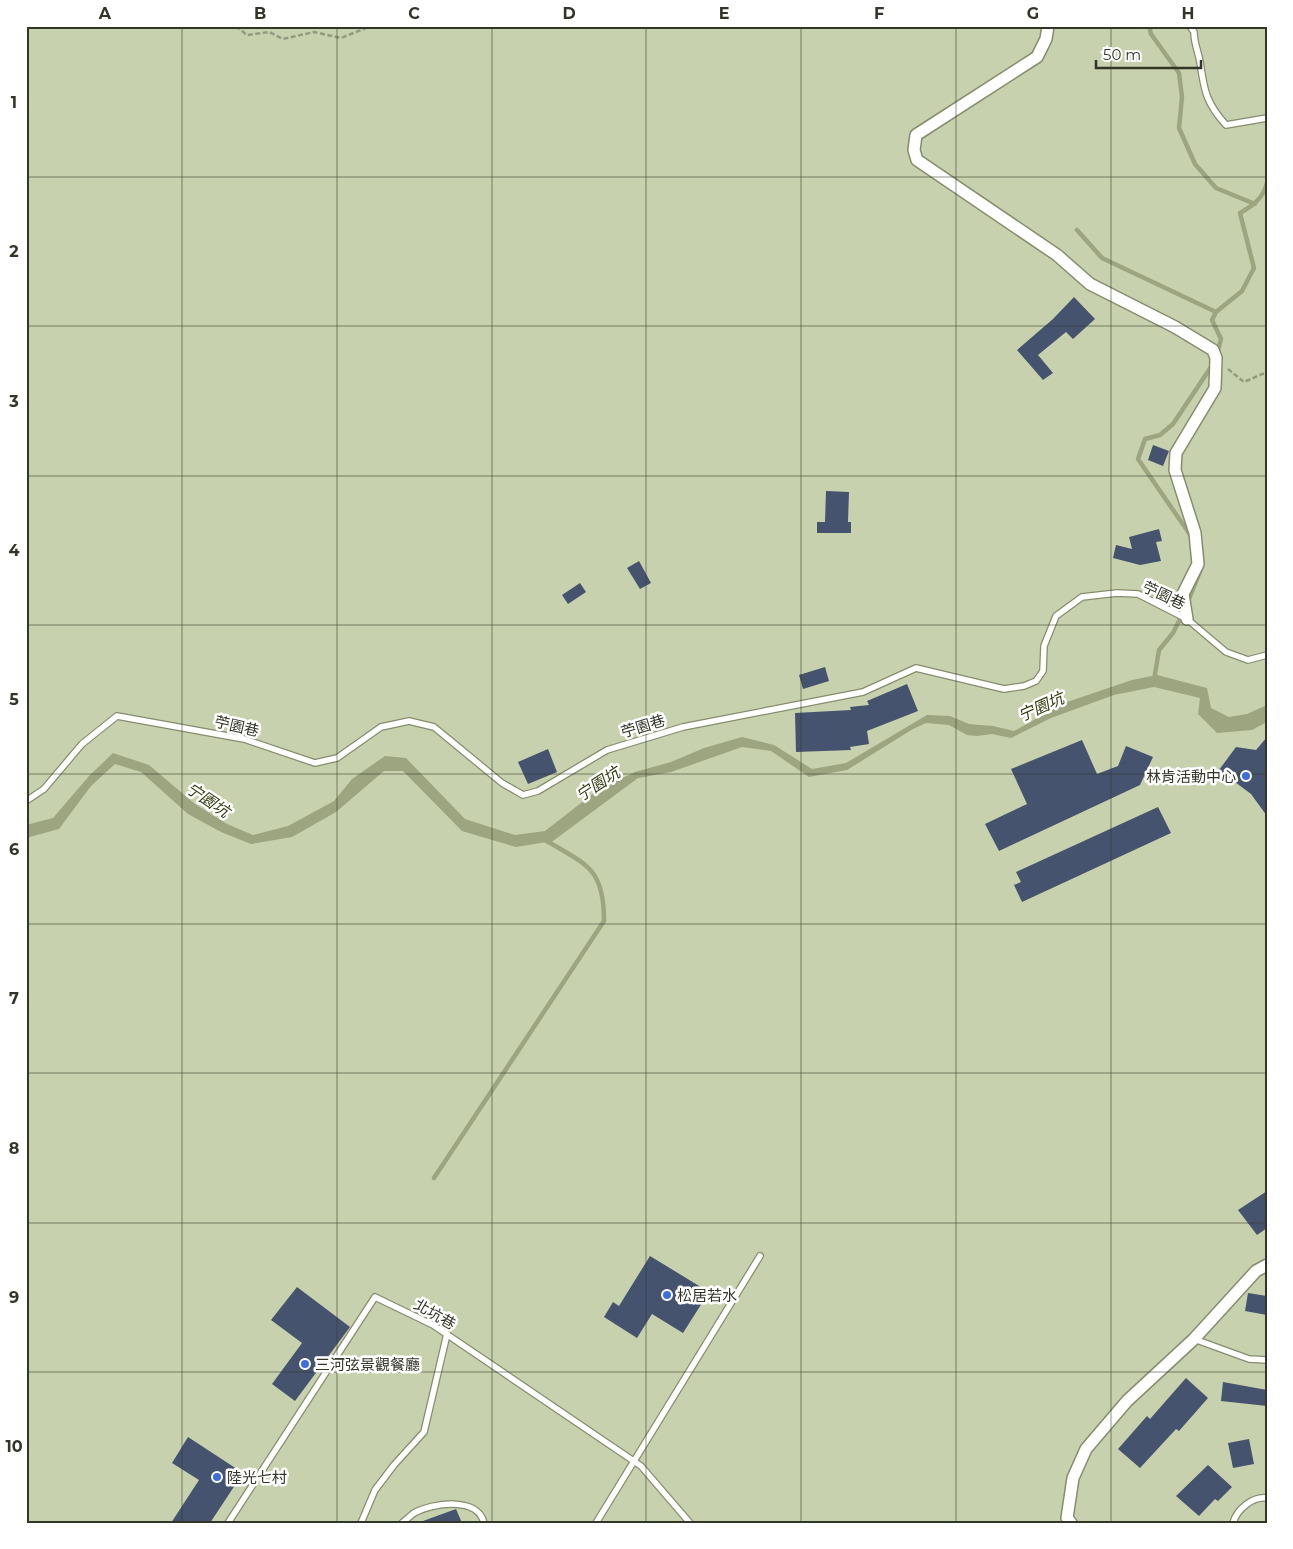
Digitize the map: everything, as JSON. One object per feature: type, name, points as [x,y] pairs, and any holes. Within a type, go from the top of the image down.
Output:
[{"type":"street","points":[[1048,26],[1046,38],[1037,57],[916,135],[914,150],[917,160],[1056,255],[1090,284],[1175,327],[1213,350],[1216,358],[1216,388],[1176,454],[1175,470],[1195,533],[1198,564],[1183,594],[1187,619]]},
{"type":"street","points":[[1070,1523],[1067,1518],[1073,1478],[1086,1448],[1127,1401],[1194,1339],[1256,1271],[1267,1265]]},
{"type":"lane","points":[[1190,26],[1194,32],[1194,45],[1200,60],[1202,82],[1216,114],[1226,125],[1267,118]]},
{"type":"lane","name":"苧園巷","points":[[26,801],[44,790],[82,744],[117,716],[244,739],[315,763],[337,758],[381,727],[409,721],[434,727],[502,783],[523,795],[538,791],[607,750],[683,727],[863,692],[916,668],[1004,689],[1024,686],[1036,681],[1043,671],[1044,646],[1056,616],[1082,597],[1117,592],[1138,594],[1187,619],[1226,652],[1248,660],[1267,655]]},
{"type":"lane","points":[[596,1523],[760,1256]]},
{"type":"lane","name":"北坑巷","points":[[228,1523],[375,1297],[447,1334],[633,1460],[641,1466],[690,1523]]},
{"type":"lane","points":[[361,1523],[375,1490],[394,1464],[424,1432],[447,1334]]},
{"type":"lane","points":[[1194,1339],[1249,1358],[1267,1360]]},
{"type":"lane","points":[[1233,1523],[1235,1516],[1251,1501],[1259,1497],[1267,1498]]},
{"type":"lane","points":[[402,1523],[415,1513],[452,1504],[470,1507],[479,1512],[484,1523]]},
{"type":"path","points":[[236,26],[247,35],[268,32],[283,39],[314,32],[341,38],[371,26]]},
{"type":"path","points":[[1216,358],[1244,382],[1267,372]]},
{"type":"shaded area","points":[[26,26],[1267,26],[1267,1523],[26,1523]]},
{"type":"shaded area","points":[[1157,675],[1207,688],[1211,708],[1229,717],[1247,714],[1267,705],[1267,722],[1252,730],[1217,733],[1198,714],[1200,698],[1154,687],[1114,695],[1051,718],[1011,738],[992,734],[967,735],[949,725],[926,723],[847,770],[809,777],[771,751],[742,747],[671,772],[638,778],[553,841],[516,847],[462,831],[403,771],[384,771],[336,812],[292,837],[251,844],[221,832],[188,814],[141,772],[115,764],[91,786],[59,829],[26,838],[26,825],[53,818],[89,776],[113,753],[149,765],[195,804],[227,824],[253,835],[288,826],[334,801],[352,779],[385,756],[406,758],[465,819],[515,835],[545,831],[599,789],[635,772],[671,762],[704,748],[742,737],[774,745],[812,769],[846,763],[927,715],[950,716],[969,724],[993,726],[1014,731],[1064,703],[1132,680]]},
{"type":"building","points":[[1074,297],[1095,319],[1073,339],[1066,332],[1038,355],[1053,373],[1043,380],[1017,350],[1053,319]]},
{"type":"building","points":[[1153,445],[1169,451],[1163,466],[1148,460]]},
{"type":"building","points":[[826,491],[849,492],[848,522],[851,522],[851,533],[817,533],[817,522],[825,522]]},
{"type":"building","points":[[1159,529],[1162,541],[1156,542],[1161,561],[1140,565],[1113,558],[1116,545],[1132,549],[1129,537]]},
{"type":"building","points":[[639,561],[651,583],[640,589],[627,568]]},
{"type":"building","points":[[580,583],[586,592],[568,604],[562,595]]},
{"type":"building","points":[[825,667],[829,681],[803,689],[799,675]]},
{"type":"building","points":[[907,684],[918,711],[867,731],[869,744],[850,747],[851,750],[796,752],[795,713],[851,710],[850,707],[869,705],[867,701]]},
{"type":"building","points":[[1048,695],[1052,706],[1038,711],[1034,701]]},
{"type":"building","name":"林肯活動中心","points":[[1267,737],[1267,816],[1251,794],[1219,770],[1236,747],[1256,750]]},
{"type":"building","points":[[1082,740],[1097,774],[1118,766],[1126,746],[1153,757],[1140,785],[999,851],[985,824],[1027,804],[1011,769]]},
{"type":"building","points":[[548,749],[557,772],[528,784],[518,762]]},
{"type":"building","points":[[1158,807],[1171,833],[1022,902],[1014,885],[1021,882],[1016,872]]},
{"type":"building","points":[[1267,1191],[1267,1228],[1257,1235],[1238,1210]]},
{"type":"building","name":"松居若水","points":[[650,1256],[709,1292],[683,1333],[652,1314],[637,1338],[604,1317],[613,1302],[619,1306]]},
{"type":"building","name":"三河弦景觀餐廳","points":[[297,1287],[350,1327],[295,1401],[272,1384],[302,1343],[271,1320]]},
{"type":"building","points":[[1248,1293],[1267,1296],[1267,1315],[1245,1311]]},
{"type":"building","points":[[1186,1378],[1208,1398],[1179,1431],[1176,1429],[1140,1468],[1118,1449],[1147,1416],[1150,1419]]},
{"type":"building","points":[[1223,1382],[1267,1390],[1267,1406],[1221,1401]]},
{"type":"building","name":"陸光七村","points":[[188,1437],[243,1473],[210,1523],[171,1523],[199,1480],[172,1463]]},
{"type":"building","points":[[1249,1439],[1254,1464],[1233,1468],[1228,1443]]},
{"type":"building","points":[[1208,1465],[1232,1487],[1218,1501],[1215,1499],[1199,1516],[1176,1496]]},
{"type":"building","points":[[456,1509],[462,1523],[423,1523],[423,1521]]},
{"type":"waterway","points":[[1149,26],[1151,34],[1179,73],[1182,97],[1179,128],[1195,164],[1216,188],[1255,204]]},
{"type":"waterway","points":[[1217,354],[1221,339],[1212,320],[1216,312],[1242,291],[1254,268],[1240,213],[1257,201],[1267,183]]},
{"type":"waterway","points":[[1077,230],[1102,258],[1216,312]]},
{"type":"waterway","points":[[1191,536],[1138,459],[1145,439],[1160,435],[1173,424],[1213,364]]},
{"type":"waterway","points":[[1187,604],[1201,569]]},
{"type":"waterway","points":[[1154,680],[1159,650],[1173,633],[1183,613]]},
{"type":"waterway","points":[[434,1178],[604,921],[601,889],[590,870],[572,856],[545,840]]},
{"type":"place","name":"林肯活動中心","points":[[1246,776]]},
{"type":"place","name":"松居若水","points":[[667,1295]]},
{"type":"place","name":"三河弦景觀餐廳","points":[[305,1364]]},
{"type":"place","name":"陸光七村","points":[[217,1477]]},
{"type":"water label","name":"宁園坑","points":[[1041,707]]},
{"type":"water label","name":"宁園坑","points":[[598,784]]},
{"type":"water label","name":"宁園坑","points":[[208,800]]}]
